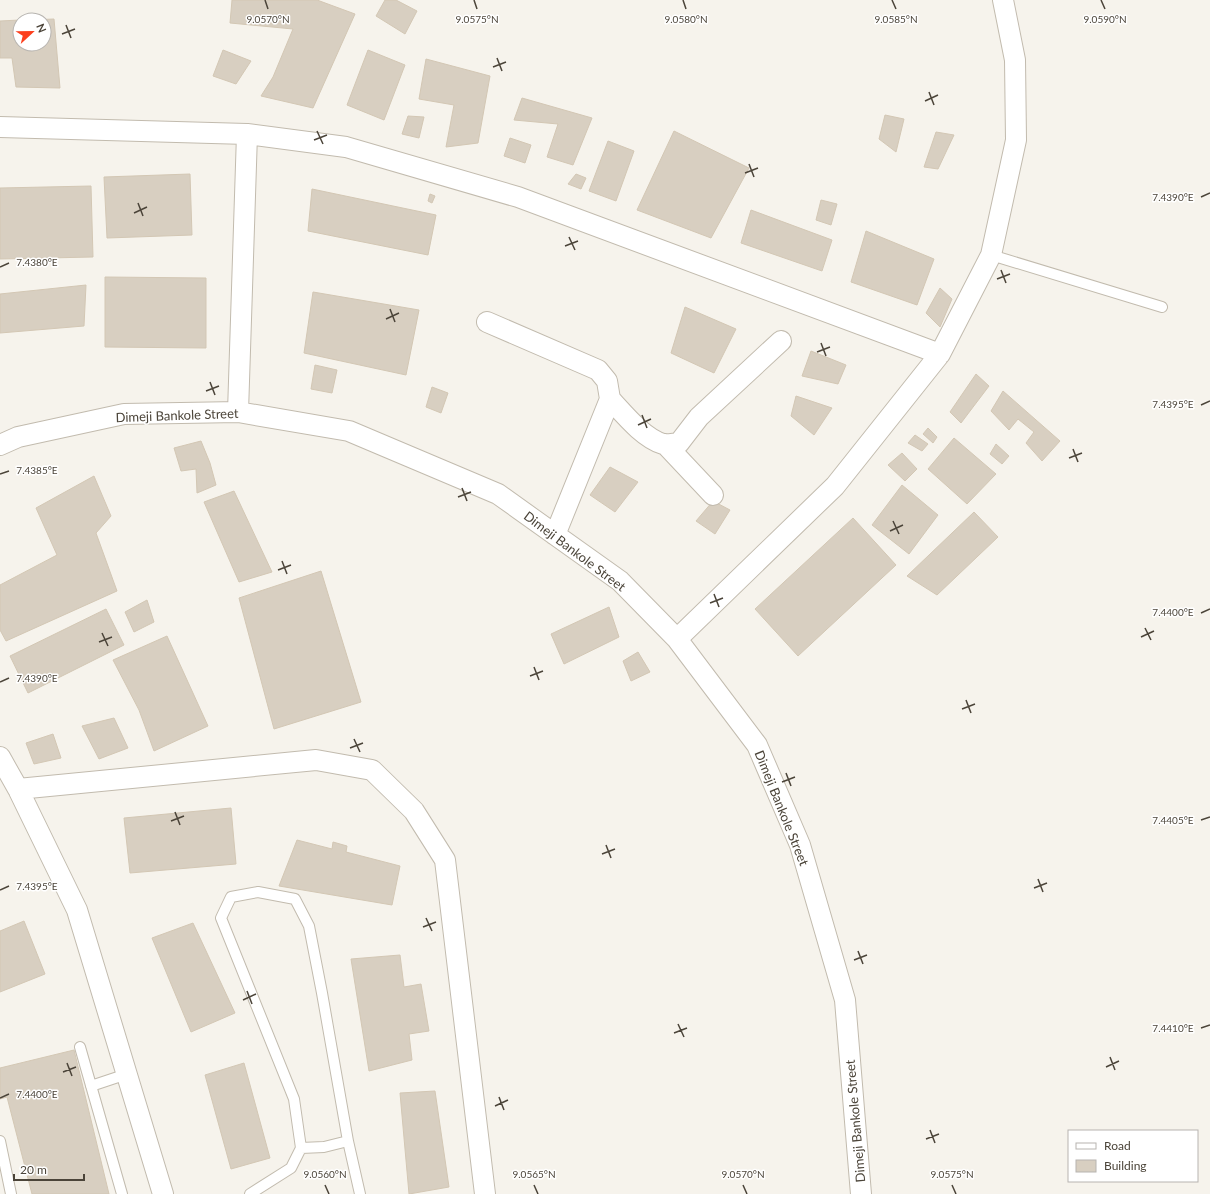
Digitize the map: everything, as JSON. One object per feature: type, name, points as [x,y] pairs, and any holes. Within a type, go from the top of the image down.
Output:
[{"type":"street","points":[[677,639],[835,486],[940,354],[992,255],[1016,140],[1015,60],[1003,0]]},
{"type":"street","points":[[0,127],[247,134],[346,146],[518,197],[940,354]]},
{"type":"street","points":[[238,412],[247,134]]},
{"type":"street","points":[[487,322],[598,370],[607,381],[610,399],[555,535]]},
{"type":"street","points":[[664,444],[679,443],[700,417],[781,341]]},
{"type":"street","points":[[610,399],[634,426],[653,439],[664,444],[713,495]]},
{"type":"street","name":"Dimeji Bankole Street","points":[[0,445],[18,437],[124,414],[238,412],[348,431],[498,494],[620,581],[677,639],[757,745],[800,845],[845,1000],[861,1194]]},
{"type":"street","points":[[0,757],[18,789],[77,910],[163,1194]]},
{"type":"street","points":[[18,789],[316,760],[372,770],[414,811],[445,860],[485,1194]]},
{"type":"lane","points":[[992,255],[1162,307]]},
{"type":"lane","points":[[250,1194],[291,1168],[301,1148],[294,1100],[221,918],[231,897],[258,892],[295,899],[308,926],[322,993],[348,1141],[360,1194]]},
{"type":"lane","points":[[80,1047],[122,1194]]},
{"type":"lane","points":[[91,1086],[127,1074]]},
{"type":"lane","points":[[0,1141],[11,1194]]},
{"type":"lane","points":[[301,1148],[324,1148],[348,1141]]},
{"type":"building","points":[[232,0],[317,0],[355,14],[313,108],[261,96],[273,77],[293,29],[230,23]]},
{"type":"building","points":[[385,0],[396,0],[417,11],[405,34],[376,16]]},
{"type":"building","points":[[52,19],[54,19],[60,88],[16,87],[12,58],[0,58],[0,21],[12,20],[12,52],[52,52]]},
{"type":"building","points":[[223,50],[251,61],[236,84],[213,76]]},
{"type":"building","points":[[368,50],[405,65],[384,120],[347,105]]},
{"type":"building","points":[[426,59],[490,76],[478,143],[446,147],[454,105],[419,99]]},
{"type":"building","points":[[522,98],[592,118],[573,165],[547,157],[558,124],[514,120]]},
{"type":"building","points":[[885,115],[904,119],[896,152],[879,139]]},
{"type":"building","points":[[408,116],[424,117],[419,138],[402,134]]},
{"type":"building","points":[[674,131],[749,168],[711,238],[637,210]]},
{"type":"building","points":[[936,132],[954,135],[938,169],[924,167]]},
{"type":"building","points":[[510,138],[531,145],[525,163],[504,156]]},
{"type":"building","points":[[608,141],[634,151],[616,201],[589,191]]},
{"type":"building","points":[[190,174],[192,235],[107,238],[104,177]]},
{"type":"building","points":[[576,174],[586,178],[581,189],[568,184]]},
{"type":"building","points":[[91,186],[93,257],[0,259],[0,188]]},
{"type":"building","points":[[312,189],[436,215],[428,255],[308,231]]},
{"type":"building","points":[[430,194],[435,196],[432,203],[428,201]]},
{"type":"building","points":[[821,200],[837,204],[831,225],[816,220]]},
{"type":"building","points":[[751,210],[832,240],[822,271],[741,243]]},
{"type":"building","points":[[866,231],[934,259],[917,305],[851,282]]},
{"type":"building","points":[[105,277],[206,278],[206,348],[105,347]]},
{"type":"building","points":[[86,285],[84,326],[0,333],[0,294]]},
{"type":"building","points":[[940,288],[952,299],[940,327],[926,313]]},
{"type":"building","points":[[313,292],[419,310],[406,375],[304,353]]},
{"type":"building","points":[[685,307],[736,329],[714,373],[671,353]]},
{"type":"building","points":[[811,351],[846,365],[838,384],[802,376]]},
{"type":"building","points":[[315,365],[337,370],[332,393],[311,389]]},
{"type":"building","points":[[976,374],[989,386],[961,423],[950,412]]},
{"type":"building","points":[[432,387],[448,393],[441,413],[426,407]]},
{"type":"building","points":[[1003,391],[1060,441],[1042,461],[1026,443],[1034,432],[1018,419],[1009,430],[991,411]]},
{"type":"building","points":[[796,396],[832,408],[814,435],[791,416]]},
{"type":"building","points":[[928,428],[937,437],[933,443],[923,434]]},
{"type":"building","points":[[915,435],[928,444],[922,451],[908,443]]},
{"type":"building","points":[[954,438],[996,474],[967,504],[928,469]]},
{"type":"building","points":[[201,441],[210,463],[216,485],[197,493],[196,469],[181,471],[174,448]]},
{"type":"building","points":[[996,444],[1009,456],[1002,464],[990,454]]},
{"type":"building","points":[[902,453],[917,469],[905,481],[888,465]]},
{"type":"building","points":[[610,467],[638,482],[615,512],[590,495]]},
{"type":"building","points":[[94,476],[111,516],[96,533],[117,591],[6,641],[0,630],[0,585],[57,555],[36,508]]},
{"type":"building","points":[[902,485],[938,515],[909,554],[872,525]]},
{"type":"building","points":[[234,491],[272,572],[239,582],[204,502]]},
{"type":"building","points":[[713,501],[730,510],[715,534],[696,521]]},
{"type":"building","points":[[974,512],[998,537],[937,595],[907,576]]},
{"type":"building","points":[[853,518],[896,565],[798,656],[755,609]]},
{"type":"building","points":[[321,571],[361,702],[274,729],[239,598]]},
{"type":"building","points":[[147,600],[154,622],[134,632],[125,612]]},
{"type":"building","points":[[609,607],[619,637],[564,664],[551,634]]},
{"type":"building","points":[[106,609],[124,645],[28,693],[10,656]]},
{"type":"building","points":[[167,636],[208,726],[154,751],[139,710],[113,660]]},
{"type":"building","points":[[638,652],[650,672],[631,681],[623,661]]},
{"type":"building","points":[[114,718],[128,748],[99,759],[82,726]]},
{"type":"building","points":[[53,734],[61,758],[34,764],[26,743]]},
{"type":"building","points":[[231,808],[236,864],[130,873],[124,818]]},
{"type":"building","points":[[297,840],[332,849],[333,842],[347,846],[346,852],[400,866],[392,905],[279,886]]},
{"type":"building","points":[[24,921],[45,974],[0,992],[0,931]]},
{"type":"building","points":[[193,923],[235,1013],[191,1032],[152,938]]},
{"type":"building","points":[[400,955],[404,987],[421,984],[429,1031],[409,1034],[412,1060],[369,1071],[351,959]]},
{"type":"building","points":[[74,1050],[109,1194],[32,1194],[7,1097],[0,1099],[0,1068]]},
{"type":"building","points":[[244,1063],[270,1158],[231,1169],[205,1075]]},
{"type":"building","points":[[435,1091],[449,1187],[409,1194],[400,1093]]}]
